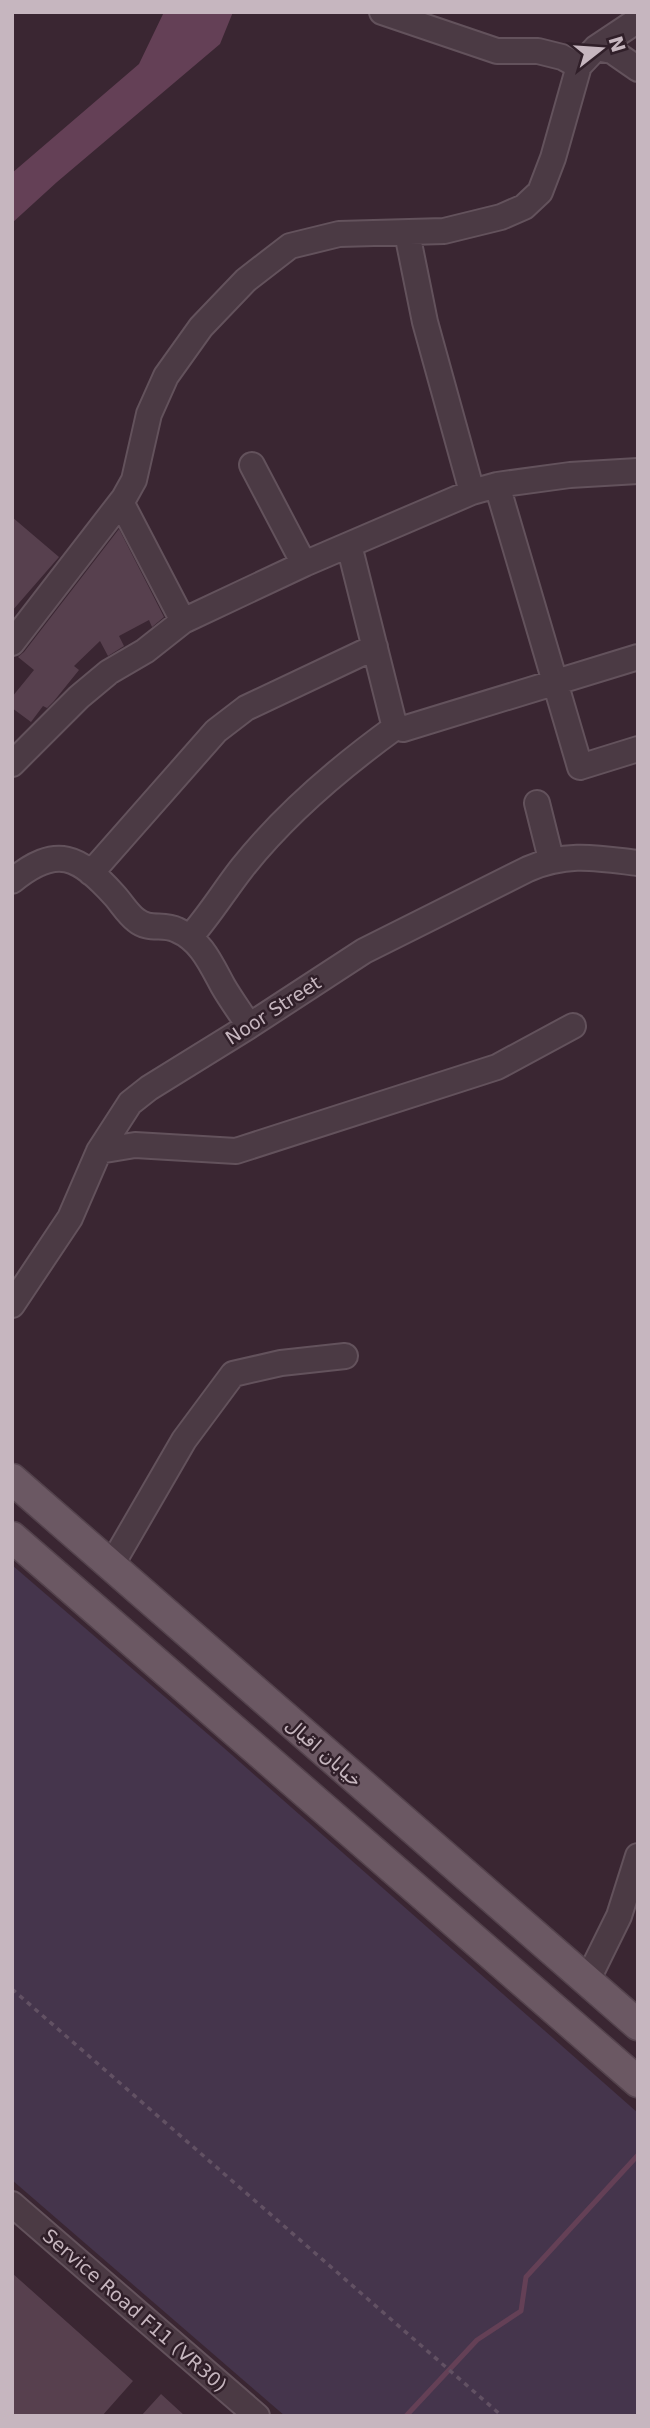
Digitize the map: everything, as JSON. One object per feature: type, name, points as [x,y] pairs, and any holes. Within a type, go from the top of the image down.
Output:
[{"type":"main road","name":"خیابان اقبال","points":[[12,1479],[638,2025]]},
{"type":"main road","points":[[12,1537],[638,2082]]},
{"type":"main road","points":[[84,1599],[111,1566]]},
{"type":"main road","points":[[562,2016],[587,1981]]},
{"type":"street","points":[[382,12],[497,51],[538,51],[562,57],[588,57],[612,51],[638,69]]},
{"type":"street","points":[[12,642],[121,502],[134,480],[149,414],[166,376],[201,327],[246,280],[290,246],[339,234],[444,231],[501,217],[524,207],[540,192],[588,57],[638,20]]},
{"type":"street","points":[[407,233],[425,322],[472,492]]},
{"type":"street","points":[[252,465],[304,564]]},
{"type":"street","points":[[12,764],[79,697],[183,621],[304,564],[472,492],[497,485],[570,475],[638,471]]},
{"type":"street","points":[[497,485],[580,767],[638,749]]},
{"type":"street","points":[[121,502],[183,621]]},
{"type":"street","points":[[349,545],[393,720],[397,726],[408,729],[638,657]]},
{"type":"street","points":[[90,873],[216,732],[246,708],[375,648]]},
{"type":"street","points":[[190,937],[243,867],[290,817],[356,755],[397,726]]},
{"type":"street","points":[[537,803],[551,859]]},
{"type":"street","name":"Noor Street","points":[[12,1305],[70,1218],[99,1151],[130,1104],[149,1088],[364,951],[551,859],[584,857],[638,863]]},
{"type":"street","points":[[12,881],[41,861],[65,858],[78,863],[136,921],[148,927],[177,929],[201,947],[249,1026]]},
{"type":"street","points":[[99,1151],[135,1145],[236,1151],[497,1067],[573,1026]]},
{"type":"street","points":[[111,1566],[184,1440],[233,1374],[281,1363],[345,1356]]},
{"type":"street","points":[[587,1981],[619,1916],[638,1856]]},
{"type":"street","name":"Service Road F11 (VR30)","points":[[12,2204],[257,2416]]},
{"type":"path","points":[[12,1989],[502,2416]]},
{"type":"shaded area","points":[[164,12],[233,12],[220,44],[12,223],[12,173],[139,64]]},
{"type":"shaded area","points":[[12,1565],[638,2113],[638,2416],[285,2416],[12,2180]]},
{"type":"building","points":[[12,517],[59,557],[12,611]]},
{"type":"building","points":[[119,529],[164,617],[152,627],[149,620],[119,636],[124,646],[108,656],[100,641],[74,666],[79,670],[54,701],[47,708],[43,706],[31,722],[12,708],[12,697],[34,670],[18,657]]},
{"type":"building","points":[[12,2273],[133,2381],[102,2416],[12,2416]]},
{"type":"building","points":[[161,2394],[185,2416],[141,2416]]},
{"type":"waterway","points":[[406,2416],[477,2340],[521,2311],[526,2277],[638,2155]]}]
